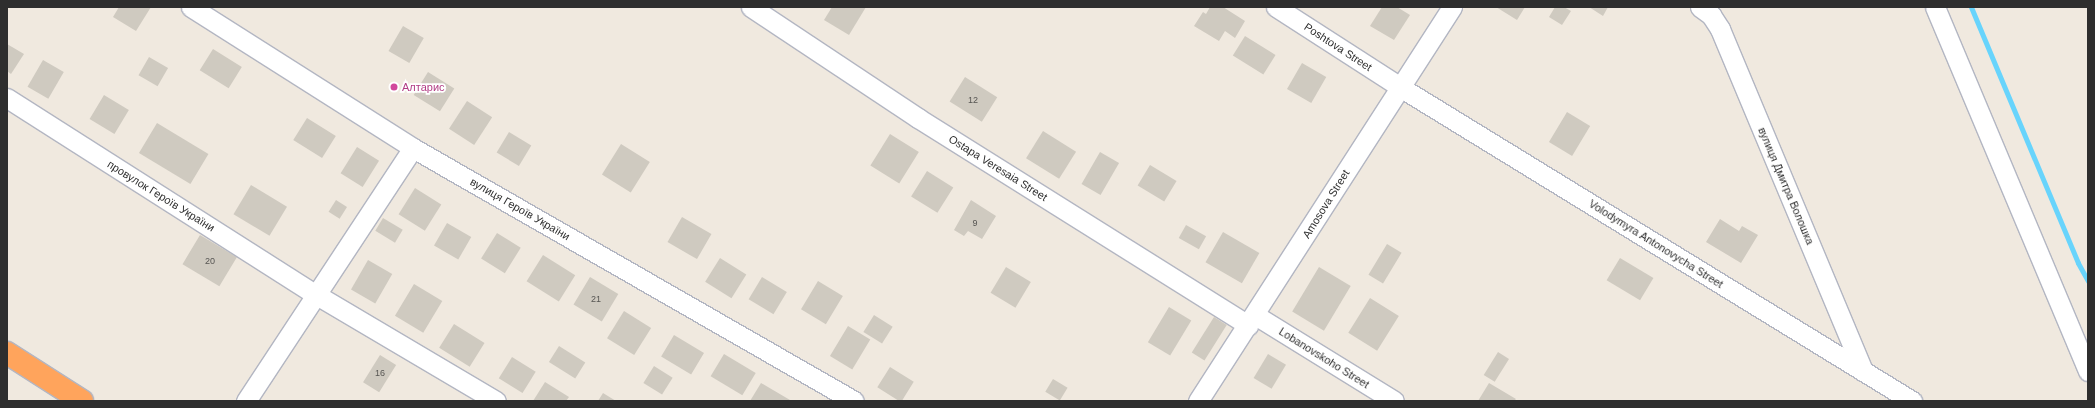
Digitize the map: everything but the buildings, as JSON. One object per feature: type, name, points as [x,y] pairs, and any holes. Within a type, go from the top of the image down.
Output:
[{"type":"highway","points":[[7,353],[82,401]]},
{"type":"street","name":"вулиця Героїв України","points":[[191,7],[413,148],[854,401]]},
{"type":"street","name":"Ostapa Veresaia Street","points":[[751,7],[925,122],[1251,320]]},
{"type":"street","name":"Poshtova Street","points":[[1276,7],[1400,87]]},
{"type":"street","name":"Amosova Street","points":[[1198,401],[1452,7]]},
{"type":"street","name":"вулиця Дмитра Волошка","points":[[1700,7],[1711,15],[1720,29],[1863,371]]},
{"type":"street","points":[[1934,7],[2088,372]]},
{"type":"street","name":"Volodymyra Antonovycha Street","points":[[1400,87],[1912,401]]},
{"type":"street","name":"провулок Героїв України","points":[[7,98],[315,294],[496,401]]},
{"type":"street","points":[[246,401],[315,294],[413,148]]},
{"type":"street","name":"Lobanovskoho Street","points":[[1251,320],[1394,401]]},
{"type":"waterway","points":[[1971,7],[2078,263],[2088,281]]},
{"type":"place","name":"Алтарис","points":[[394,87]]}]
